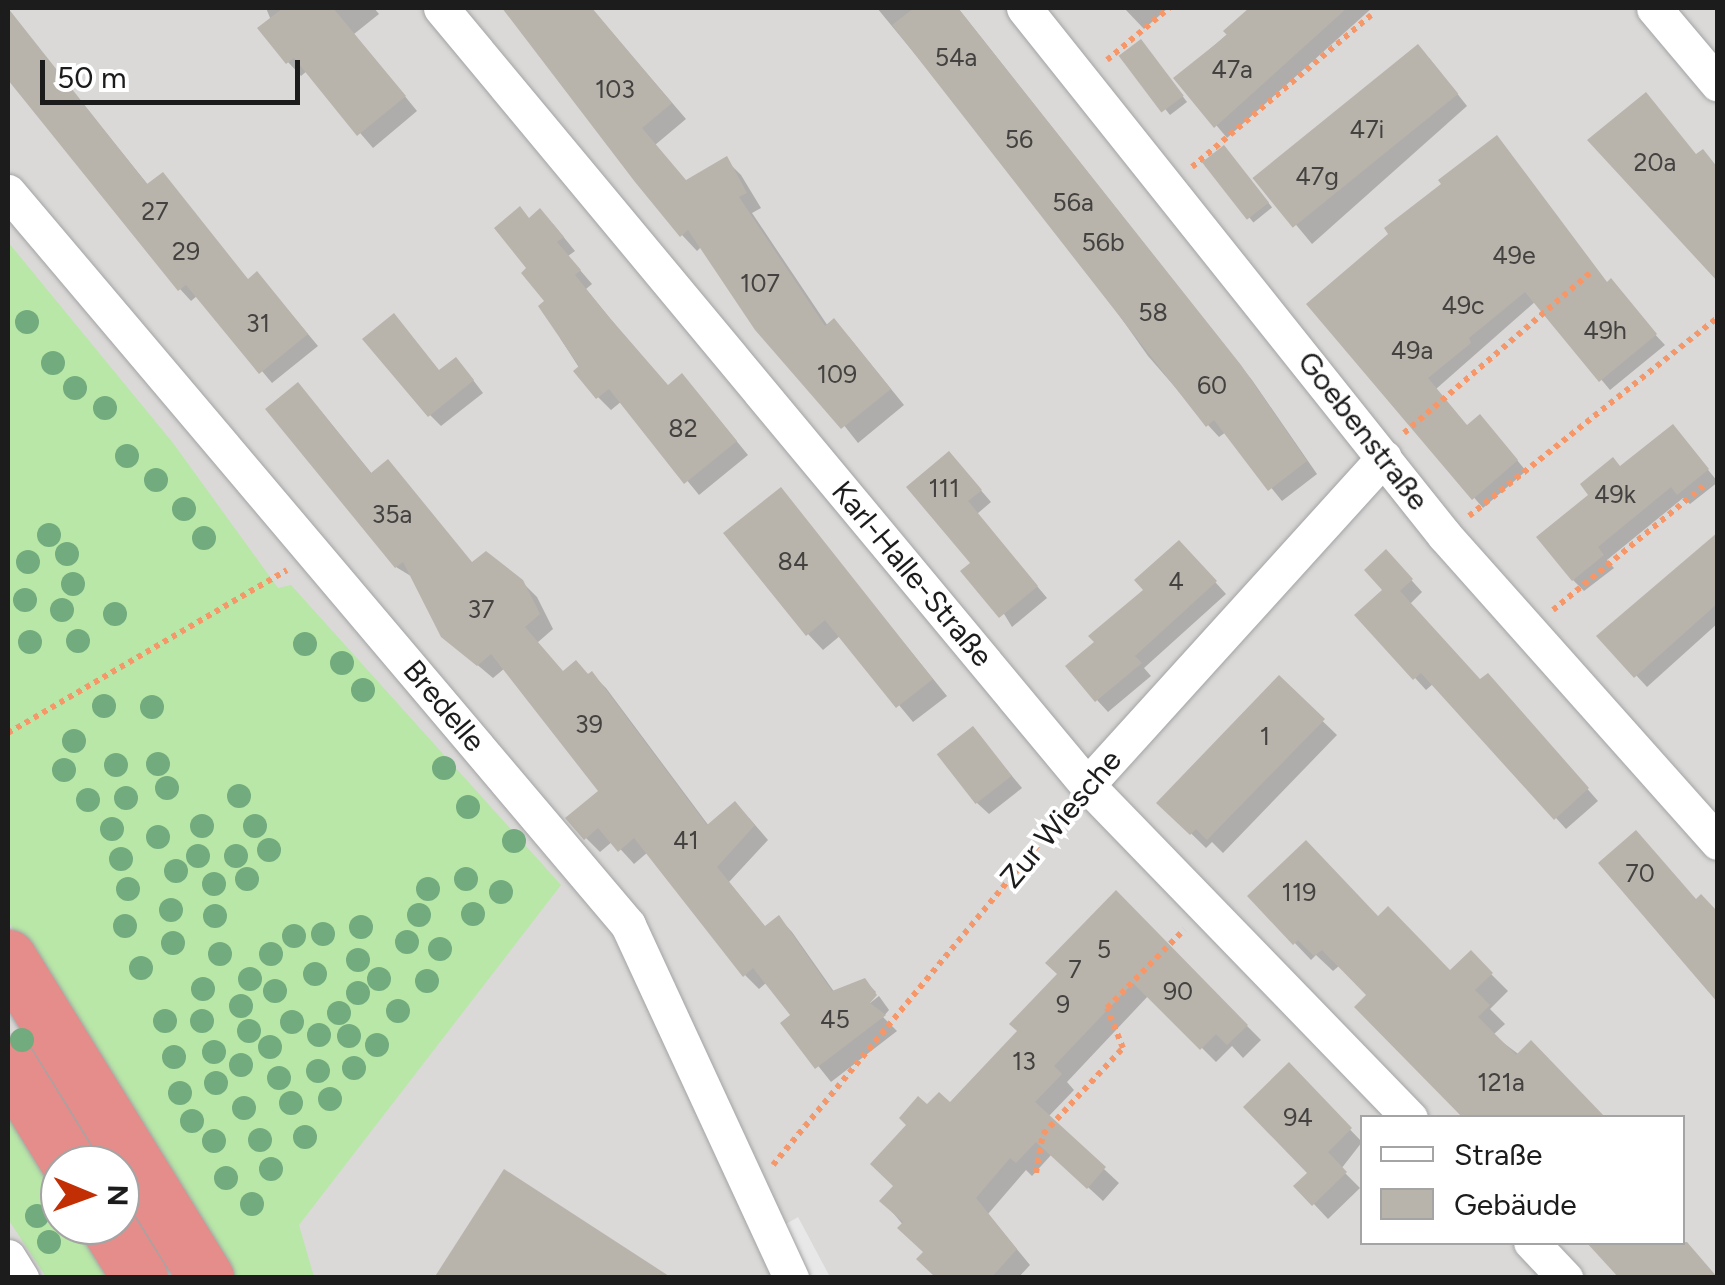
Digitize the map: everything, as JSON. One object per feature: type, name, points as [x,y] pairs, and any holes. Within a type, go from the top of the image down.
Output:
[{"type":"highway","points":[[8,958],[206,1278]]},
{"type":"highway","points":[[8,1064],[58,1145]]},
{"type":"highway","points":[[119,1245],[140,1278]]},
{"type":"street","name":"Karl-Halle-Straße","points":[[442,8],[1087,785],[1407,1115]]},
{"type":"street","name":"Goebenstraße","points":[[1024,8],[1384,457],[1529,630],[1718,842]]},
{"type":"street","points":[[1654,8],[1718,84]]},
{"type":"street","name":"Bredelle","points":[[8,192],[628,925],[791,1278]]},
{"type":"street","name":"Zur Wiesche","points":[[1087,785],[1384,457]]},
{"type":"street","points":[[1534,1245],[1565,1278]]},
{"type":"street","points":[[8,1257],[21,1278]]},
{"type":"path","points":[[1083,80],[1169,8]]},
{"type":"path","points":[[1168,188],[1371,14]]},
{"type":"path","points":[[1416,420],[1590,273]]},
{"type":"path","points":[[1486,501],[1718,317]]},
{"type":"path","points":[[1529,630],[1706,484]]},
{"type":"path","points":[[8,732],[314,554]]},
{"type":"path","name":"Zur Wiesche","points":[[747,1189],[780,1159],[1087,785]]},
{"type":"path","points":[[1036,1173],[1043,1134],[1123,1048],[1107,1008],[1206,908]]},
{"type":"shaded area","points":[[8,8],[1717,8],[1717,1277],[8,1277]]},
{"type":"shaded area","points":[[798,1217],[830,1277],[787,1277],[764,1237]]},
{"type":"green space","points":[[8,242],[173,443],[278,588],[291,585],[561,885],[299,1225],[314,1277],[220,1277],[8,921]]},
{"type":"green space","points":[[8,1114],[40,1167],[40,1245],[87,1245],[107,1277],[46,1277],[8,1219]]},
{"type":"building","points":[[8,8],[147,184],[163,172],[248,279],[257,271],[308,334],[259,374],[186,285],[178,291],[8,80]]},
{"type":"building","points":[[283,8],[333,8],[406,96],[357,136],[294,58],[286,64],[257,28]]},
{"type":"building","points":[[502,8],[592,8],[672,103],[642,128],[686,180],[727,156],[747,193],[739,197],[825,326],[834,318],[891,389],[841,429],[755,330],[688,230],[680,237]]},
{"type":"building","points":[[914,8],[958,8],[1241,365],[1307,461],[1268,491],[1214,420],[1206,427],[892,25]]},
{"type":"building","points":[[1249,8],[1347,8],[1214,128],[1173,78],[1227,35],[1223,31]]},
{"type":"building","points":[[1141,39],[1184,96],[1161,113],[1119,56]]},
{"type":"building","points":[[1418,44],[1458,94],[1293,228],[1252,178]]},
{"type":"building","points":[[1646,92],[1696,154],[1703,149],[1718,168],[1718,282],[1587,140]]},
{"type":"building","points":[[1497,135],[1607,282],[1611,278],[1657,334],[1599,382],[1525,292],[1469,338],[1471,343],[1428,378],[1467,425],[1480,414],[1518,460],[1472,500],[1306,304],[1388,234],[1384,228],[1441,184],[1438,180]]},
{"type":"building","points":[[1224,145],[1269,203],[1247,220],[1202,162]]},
{"type":"building","points":[[520,206],[529,218],[540,208],[564,237],[557,242],[581,270],[575,275],[609,317],[668,385],[682,373],[737,441],[684,484],[609,389],[596,399],[573,371],[579,366],[538,306],[544,301],[521,273],[526,268],[494,228]]},
{"type":"building","points":[[394,313],[439,370],[456,357],[474,380],[428,417],[362,339]]},
{"type":"building","points":[[298,382],[371,473],[388,459],[472,562],[486,551],[523,580],[540,614],[525,627],[563,671],[576,660],[588,674],[592,671],[707,825],[735,801],[755,825],[717,867],[765,926],[779,915],[832,991],[865,978],[877,995],[870,1003],[886,1015],[815,1069],[780,1023],[790,1015],[753,968],[743,977],[634,838],[618,852],[598,828],[584,840],[565,818],[598,791],[491,654],[477,666],[441,637],[403,562],[395,568],[265,409]]},
{"type":"building","points":[[1673,424],[1709,469],[1677,495],[1671,487],[1598,547],[1604,555],[1572,581],[1536,537],[1588,495],[1580,484],[1613,457],[1620,466]]},
{"type":"building","points":[[949,451],[982,490],[968,501],[1038,586],[999,618],[960,571],[970,563],[906,487]]},
{"type":"building","points":[[781,487],[933,679],[896,708],[825,620],[806,636],[723,533]]},
{"type":"building","points":[[1718,532],[1718,603],[1634,678],[1596,636]]},
{"type":"building","points":[[1179,540],[1217,581],[1135,656],[1142,663],[1095,702],[1065,666],[1094,642],[1088,636],[1143,590],[1134,580]]},
{"type":"building","points":[[1386,549],[1413,579],[1400,591],[1480,679],[1488,673],[1589,788],[1554,820],[1421,673],[1413,680],[1354,615],[1382,590],[1364,570]]},
{"type":"building","points":[[1279,675],[1325,719],[1207,840],[1196,829],[1190,835],[1156,803]]},
{"type":"building","points":[[973,726],[1012,776],[976,804],[937,754]]},
{"type":"building","points":[[1636,830],[1696,899],[1701,894],[1718,912],[1718,1003],[1598,863]]},
{"type":"building","points":[[1306,840],[1378,916],[1388,906],[1450,970],[1471,950],[1493,973],[1475,990],[1490,1005],[1478,1017],[1516,1055],[1531,1040],[1603,1115],[1460,1115],[1354,1007],[1366,995],[1322,950],[1314,956],[1298,940],[1293,945],[1247,896]]},
{"type":"building","points":[[1116,890],[1248,1025],[1227,1045],[1216,1034],[1200,1050],[1133,983],[1054,1066],[1062,1074],[1035,1102],[1106,1167],[1087,1189],[1036,1142],[1016,1163],[1010,1158],[976,1198],[1017,1249],[991,1278],[936,1278],[916,1259],[923,1252],[897,1228],[903,1222],[879,1201],[893,1186],[870,1164],[906,1125],[899,1118],[918,1096],[927,1104],[939,1092],[950,1102],[1017,1031],[1009,1024],[1057,974],[1045,963]]},
{"type":"building","points":[[1289,1062],[1352,1128],[1328,1152],[1347,1172],[1312,1206],[1293,1186],[1307,1173],[1243,1107]]},
{"type":"building","points":[[504,1169],[672,1278],[434,1278]]},
{"type":"building","points":[[1687,1242],[1718,1278],[1619,1278],[1589,1245]]}]
